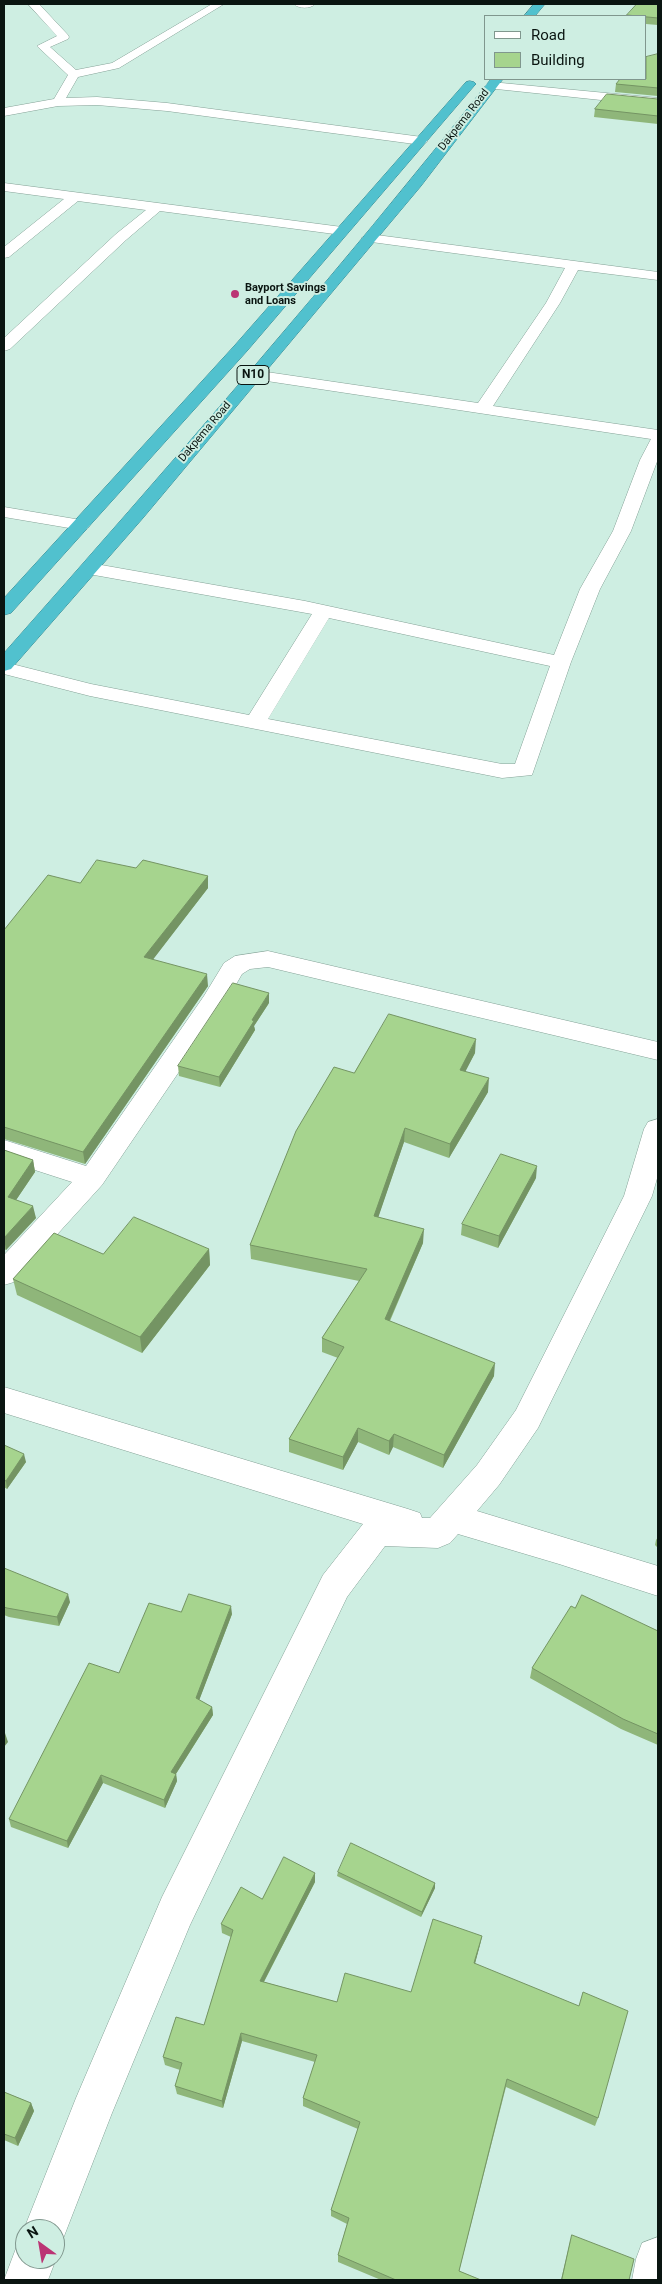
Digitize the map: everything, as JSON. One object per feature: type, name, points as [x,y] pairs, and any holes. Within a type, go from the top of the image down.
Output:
[{"type":"highway","points":[[530,15],[540,4]]},
{"type":"highway","name":"Dakpema Road","points":[[4,609],[241,348],[479,74]]},
{"type":"highway","name":"Dakpema Road","points":[[4,666],[90,569],[416,183],[494,82]]},
{"type":"street","points":[[33,4],[64,37],[43,46],[74,74]]},
{"type":"street","points":[[58,102],[74,74],[115,66],[219,4]]},
{"type":"street","points":[[299,4],[310,4]]},
{"type":"street","points":[[494,82],[658,102]]},
{"type":"street","points":[[4,112],[58,102],[98,100],[167,107],[422,141]]},
{"type":"street","points":[[4,187],[342,231]]},
{"type":"street","points":[[4,254],[74,197]]},
{"type":"street","points":[[4,346],[114,243],[156,208]]},
{"type":"street","points":[[369,238],[658,276]]},
{"type":"street","points":[[482,409],[553,303],[574,264]]},
{"type":"street","points":[[253,375],[658,434]]},
{"type":"street","points":[[4,666],[90,690],[502,771],[517,772],[524,770],[561,662],[590,589],[622,531],[648,460],[658,442]]},
{"type":"street","points":[[4,512],[81,525]]},
{"type":"street","points":[[90,569],[323,612],[485,648],[561,662]]},
{"type":"street","points":[[255,722],[323,612]]},
{"type":"street","points":[[4,1274],[92,1178],[214,1001],[233,969],[252,960],[268,959],[658,1051]]},
{"type":"street","points":[[438,1532],[488,1474],[527,1419],[648,1198],[658,1129]]},
{"type":"street","points":[[4,1150],[92,1178]]},
{"type":"street","points":[[4,1400],[438,1532]]},
{"type":"street","points":[[50,2219],[91,2113],[176,1911],[335,1586],[378,1531],[438,1532],[451,1518],[559,1549],[658,1581]]},
{"type":"street","points":[[654,2280],[658,2259]]},
{"type":"building","points":[[637,4],[658,4],[658,18],[647,17],[647,15],[627,15]]},
{"type":"building","points":[[658,54],[658,88],[616,84],[619,80],[647,80],[647,57]]},
{"type":"building","points":[[607,94],[658,99],[658,116],[595,109]]},
{"type":"building","points":[[97,860],[136,868],[143,860],[208,876],[144,957],[207,974],[83,1152],[4,1127],[4,930],[48,875],[80,883]]},
{"type":"building","points":[[233,983],[269,993],[219,1077],[178,1066]]},
{"type":"building","points":[[389,1014],[476,1039],[460,1070],[489,1078],[450,1144],[405,1128],[374,1216],[424,1229],[385,1319],[495,1363],[444,1455],[394,1434],[389,1441],[358,1428],[343,1457],[289,1439],[344,1347],[322,1338],[367,1269],[250,1245],[296,1131],[334,1067],[354,1073]]},
{"type":"building","points":[[4,1150],[33,1160],[8,1197],[33,1206],[4,1238]]},
{"type":"building","points":[[501,1154],[537,1166],[499,1236],[462,1224]]},
{"type":"building","points":[[134,1217],[209,1249],[140,1337],[13,1279],[54,1233],[103,1254]]},
{"type":"building","points":[[4,1445],[24,1454],[6,1481],[4,1480]]},
{"type":"building","points":[[4,1568],[68,1594],[57,1617],[4,1607]]},
{"type":"building","points":[[189,1594],[231,1606],[196,1698],[212,1707],[171,1772],[176,1774],[164,1800],[101,1775],[67,1841],[9,1819],[89,1663],[119,1673],[149,1603],[181,1612]]},
{"type":"building","points":[[582,1595],[658,1631],[658,1734],[623,1719],[532,1668],[571,1606],[575,1608]]},
{"type":"building","points":[[351,1843],[435,1883],[422,1912],[338,1872]]},
{"type":"building","points":[[284,1857],[315,1873],[260,1981],[337,2002],[345,1973],[411,1992],[433,1919],[482,1936],[474,1963],[579,2006],[583,1992],[628,2011],[598,2118],[507,2079],[459,2271],[481,2280],[396,2280],[338,2255],[349,2218],[331,2210],[360,2122],[303,2098],[317,2055],[241,2033],[222,2101],[175,2086],[182,2063],[163,2057],[176,2017],[204,2025],[233,1930],[221,1924],[241,1887],[262,1899]]},
{"type":"building","points":[[4,2092],[31,2103],[15,2138],[4,2134]]},
{"type":"building","points":[[572,2235],[634,2259],[629,2280],[562,2280]]},
{"type":"place","name":"Bayport Savings and Loans","points":[[235,294]]}]
